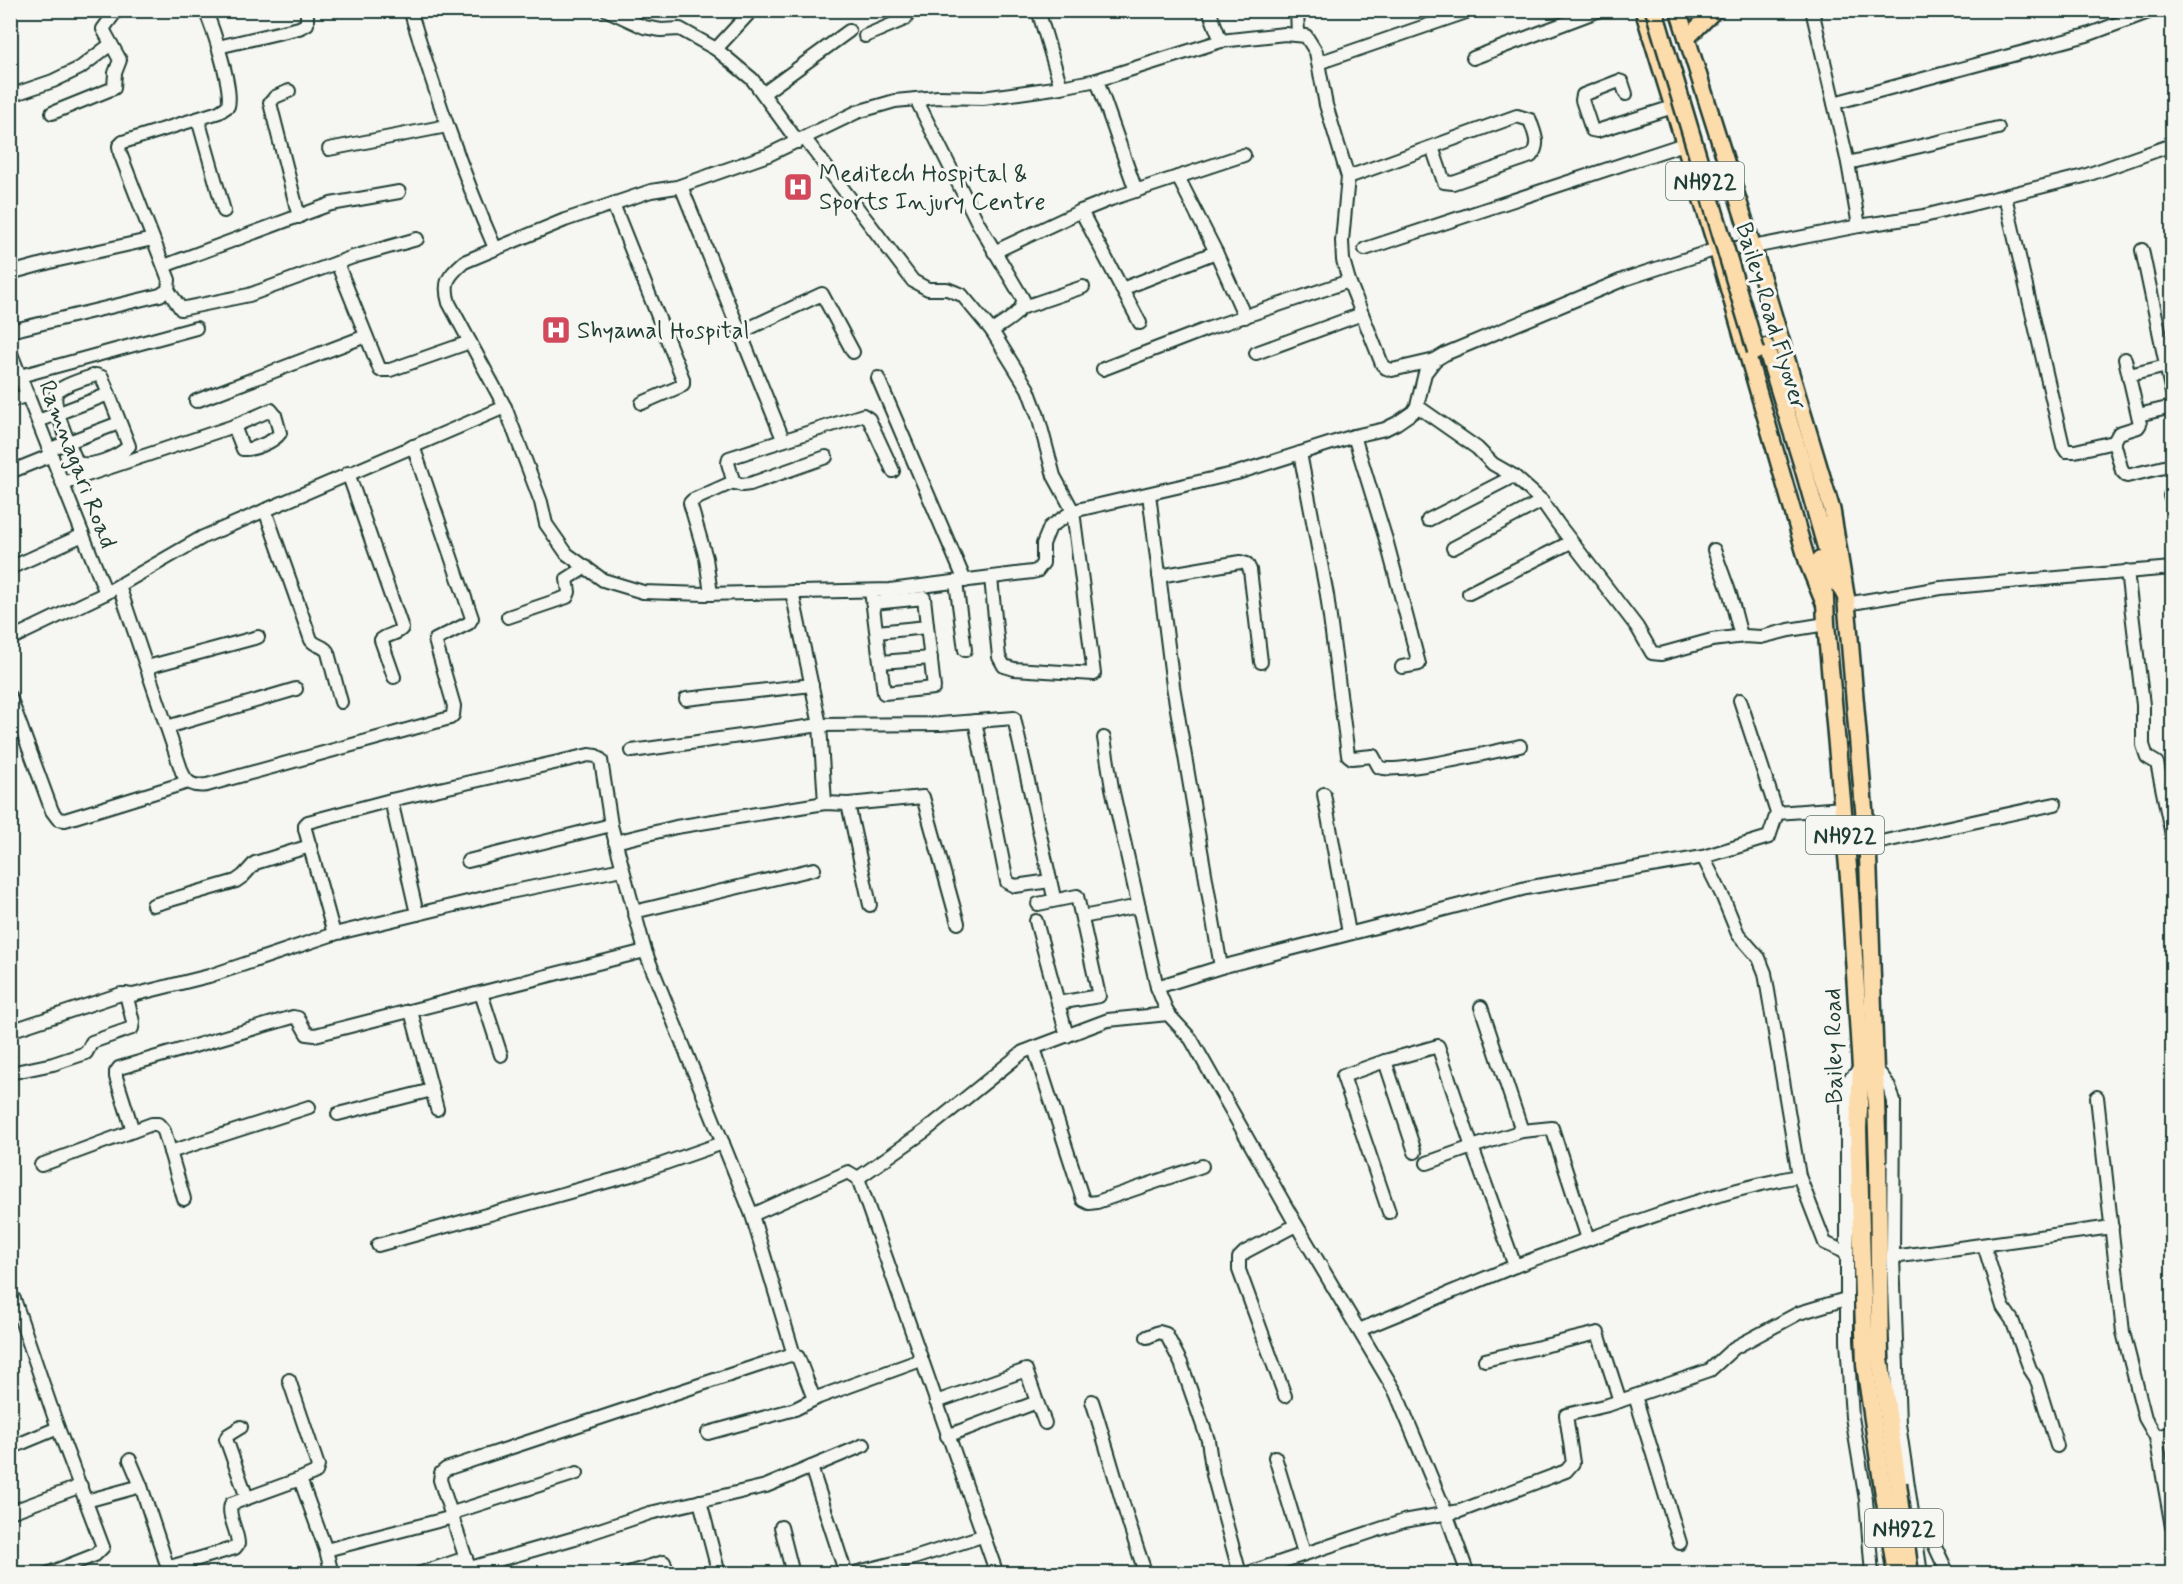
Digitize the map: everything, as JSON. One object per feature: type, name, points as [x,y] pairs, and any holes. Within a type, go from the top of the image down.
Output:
[{"type":"highway","name":"Bailey Road Flyover","points":[[1674,12],[1761,349],[1824,577],[1824,603]]},
{"type":"highway","name":"Bailey Road Flyover","points":[[1651,18],[1761,349],[1801,460],[1834,575],[1846,600]]},
{"type":"highway","name":"NH922","points":[[1846,600],[1867,845],[1868,1068]]},
{"type":"highway","name":"Bailey Road","points":[[1824,603],[1868,1068],[1858,1128],[1865,1365],[1897,1487]]},
{"type":"highway","name":"NH922","points":[[1896,1574],[1897,1487]]},
{"type":"highway","name":"NH922","points":[[1897,1487],[1910,1574]]},
{"type":"main road","points":[[1643,10],[1651,18],[1668,92],[1717,249],[1808,564],[1824,603]]},
{"type":"main road","points":[[1687,38],[1715,10]]},
{"type":"main road","points":[[1651,18],[1674,12],[1687,38],[1832,510],[1845,581],[1846,600]]},
{"type":"main road","points":[[1668,92],[1701,83]]},
{"type":"street","points":[[52,113],[114,88],[115,73],[120,60],[104,33],[103,27],[117,10]]},
{"type":"street","points":[[204,10],[218,47],[229,102],[223,111],[123,142],[119,146],[169,280],[168,290],[179,308],[249,295],[337,263],[417,239]]},
{"type":"street","points":[[218,47],[299,28],[307,24],[308,10]]},
{"type":"street","points":[[410,10],[447,126],[476,206],[495,248]]},
{"type":"street","points":[[607,10],[644,27],[665,30],[679,28],[716,49],[752,79],[913,281],[928,289],[946,289],[962,295],[992,331],[1028,389],[1038,416],[1054,476],[1074,512],[1094,674],[1014,669],[1004,666],[999,657],[991,578]]},
{"type":"street","points":[[716,49],[752,10]]},
{"type":"street","points":[[865,36],[905,19],[906,10]]},
{"type":"street","points":[[1038,10],[1060,87]]},
{"type":"street","points":[[1209,10],[1221,41]]},
{"type":"street","points":[[1297,10],[1298,34]]},
{"type":"street","points":[[1318,63],[1472,10]]},
{"type":"street","points":[[1473,58],[1600,10]]},
{"type":"street","points":[[1812,10],[1848,163],[1859,226]]},
{"type":"street","points":[[1834,103],[2087,35],[2154,10]]},
{"type":"street","points":[[764,93],[849,31]]},
{"type":"street","points":[[921,109],[938,97],[983,98],[1097,80],[1221,41],[1298,34],[1306,36],[1316,52],[1326,105],[1348,177],[1342,241],[1343,260],[1378,355],[1386,368],[1398,370],[1435,360],[1625,279],[1717,249],[1753,247],[1924,216],[2084,176],[2172,145]]},
{"type":"street","points":[[12,95],[73,72],[111,44]]},
{"type":"street","points":[[1097,80],[1136,191]]},
{"type":"street","points":[[1626,94],[1622,81],[1619,81],[1584,95],[1582,100],[1592,130],[1597,131],[1673,107]]},
{"type":"street","points":[[289,91],[272,98],[270,103],[299,217]]},
{"type":"street","points":[[872,597],[884,693],[934,688],[924,598],[792,592],[711,594],[643,592],[603,580],[567,554],[546,524],[541,502],[505,407],[449,303],[445,288],[451,273],[464,262],[565,220],[651,191],[681,186],[768,155],[857,112],[895,101],[921,109],[994,252],[1021,293],[1023,304],[1021,308]]},
{"type":"street","points":[[1348,177],[1517,116],[1530,120],[1537,142],[1537,149],[1531,156],[1453,183],[1444,182],[1432,147]]},
{"type":"street","points":[[198,119],[224,211]]},
{"type":"street","points":[[329,149],[447,126]]},
{"type":"street","points":[[1848,163],[1998,128]]},
{"type":"street","points":[[1365,249],[1684,144]]},
{"type":"street","points":[[994,252],[1081,211],[1244,155]]},
{"type":"street","points":[[1178,177],[1245,316]]},
{"type":"street","points":[[681,186],[783,439]]},
{"type":"street","points":[[164,266],[344,201],[399,192]]},
{"type":"street","points":[[2005,196],[2063,446],[2066,451],[2075,452],[2114,442]]},
{"type":"street","points":[[613,204],[683,379],[683,384],[679,387],[642,403]]},
{"type":"street","points":[[1081,211],[1140,323]]},
{"type":"street","points":[[10,273],[153,239]]},
{"type":"street","points":[[2142,250],[2172,393]]},
{"type":"street","points":[[1122,290],[1216,252]]},
{"type":"street","points":[[337,263],[378,368],[383,371],[470,342]]},
{"type":"street","points":[[1104,369],[1245,316],[1349,281]]},
{"type":"street","points":[[992,331],[1021,308],[1083,287]]},
{"type":"street","points":[[10,331],[160,295],[168,290]]},
{"type":"street","points":[[741,332],[822,294],[853,352]]},
{"type":"street","points":[[1256,353],[1362,314]]},
{"type":"street","points":[[20,376],[196,328]]},
{"type":"street","points":[[196,401],[366,336]]},
{"type":"street","name":"Ramnagari Road","points":[[10,351],[106,593]]},
{"type":"street","points":[[2125,359],[2140,424],[2138,427],[2119,433],[2114,442],[2122,471],[2127,476],[2172,465]]},
{"type":"street","points":[[872,597],[960,581],[1037,571],[1043,563],[1043,544],[1046,534],[1050,528],[1074,512],[1237,473],[1354,436],[1385,429],[1407,416],[1417,406],[1425,373],[1435,360]]},
{"type":"street","points":[[2129,375],[2167,366]]},
{"type":"street","points":[[96,375],[102,377],[129,446],[123,452],[89,464],[77,463],[58,414],[57,392],[96,375]]},
{"type":"street","points":[[878,378],[960,581],[964,650]]},
{"type":"street","points":[[38,421],[109,394]]},
{"type":"street","points":[[10,402],[28,395]]},
{"type":"street","points":[[1417,406],[1477,448],[1493,464],[1514,476],[1542,501],[1637,627],[1652,653],[1661,654],[1712,640],[1741,636],[1761,637],[1826,624]]},
{"type":"street","points":[[10,639],[106,593],[203,537],[505,407]]},
{"type":"street","points":[[2138,415],[2172,407]]},
{"type":"street","points":[[732,482],[729,458],[864,415],[869,419],[893,471]]},
{"type":"street","points":[[10,472],[69,441],[119,423]]},
{"type":"street","points":[[63,483],[234,426]]},
{"type":"street","points":[[1354,436],[1387,543],[1419,664],[1402,667]]},
{"type":"street","points":[[10,698],[47,797],[58,819],[65,820],[188,782],[200,786],[445,721],[453,715],[454,706],[435,640],[469,623],[472,618],[413,446]]},
{"type":"street","points":[[1300,453],[1326,595],[1348,755],[1352,758],[1373,756],[1379,767],[1384,769],[1421,765],[1520,746]]},
{"type":"street","points":[[711,594],[706,558],[690,503],[732,482],[742,485],[750,484],[826,457]]},
{"type":"street","points":[[348,473],[402,628],[399,632],[384,636],[381,640],[394,677]]},
{"type":"street","points":[[1428,520],[1514,476]]},
{"type":"street","points":[[1149,494],[1173,686],[1221,967]]},
{"type":"street","points":[[1453,549],[1542,501]]},
{"type":"street","points":[[264,510],[311,640],[315,645],[326,649],[328,653],[341,702]]},
{"type":"street","points":[[10,568],[83,536]]},
{"type":"street","points":[[1469,593],[1571,542]]},
{"type":"street","points":[[1714,550],[1730,594],[1741,636]]},
{"type":"street","points":[[1159,576],[1240,562],[1247,564],[1250,570],[1261,662]]},
{"type":"street","points":[[508,617],[567,597],[570,592],[567,579],[586,567]]},
{"type":"street","points":[[1846,600],[1941,588],[2172,568]]},
{"type":"street","points":[[2127,572],[2143,705],[2143,745],[2147,757],[2157,763],[2172,835]]},
{"type":"street","points":[[119,586],[182,772],[188,782]]},
{"type":"street","points":[[792,592],[820,725],[825,803]]},
{"type":"street","points":[[877,632],[927,627]]},
{"type":"street","points":[[147,667],[258,638]]},
{"type":"street","points":[[881,662],[931,658]]},
{"type":"street","points":[[686,699],[812,685]]},
{"type":"street","points":[[167,727],[296,689]]},
{"type":"street","points":[[1157,987],[1221,967],[1526,888],[1703,857],[1769,837],[1777,813],[1740,700]]},
{"type":"street","points":[[632,751],[820,725],[940,724],[975,721],[1014,718],[1052,887],[1015,886],[1007,882],[975,721]]},
{"type":"street","points":[[1104,738],[1112,788],[1138,906],[1157,987],[1168,1014],[1191,1039],[1296,1225],[1396,1393],[1446,1513],[1468,1574]]},
{"type":"street","points":[[334,934],[305,827],[308,822],[391,800],[596,756],[601,760],[611,825],[645,951],[752,1215],[794,1355],[800,1360],[814,1399]]},
{"type":"street","points":[[1324,794],[1349,933]]},
{"type":"street","points":[[615,842],[676,827],[825,803],[848,804],[923,797],[958,923]]},
{"type":"street","points":[[391,800],[417,914]]},
{"type":"street","points":[[848,804],[870,905]]},
{"type":"street","points":[[1867,845],[2055,804]]},
{"type":"street","points":[[1777,813],[1843,808]]},
{"type":"street","points":[[468,861],[611,825]]},
{"type":"street","points":[[153,906],[236,881],[255,863],[310,846]]},
{"type":"street","points":[[1703,857],[1738,934],[1746,946],[1752,948],[1759,958],[1765,973],[1799,1176],[1825,1244],[1846,1253]]},
{"type":"street","points":[[10,1031],[121,994],[133,995],[209,975],[334,934],[505,893],[622,869]]},
{"type":"street","points":[[634,912],[814,869]]},
{"type":"street","points":[[1038,904],[1077,896],[1099,996],[1058,1003]]},
{"type":"street","points":[[1082,917],[1138,906]]},
{"type":"street","points":[[1036,921],[1067,1036]]},
{"type":"street","points":[[133,1131],[116,1077],[119,1068],[292,1017],[298,1018],[307,1034],[311,1035],[645,951]]},
{"type":"street","points":[[481,993],[501,1055]]},
{"type":"street","points":[[10,1073],[53,1064],[86,1053],[92,1042],[132,1028],[133,1022],[126,994]]},
{"type":"street","points":[[1481,1008],[1522,1131]]},
{"type":"street","points":[[411,1011],[437,1109]]},
{"type":"street","points":[[858,1178],[925,1131],[1023,1052],[1108,1020],[1168,1014]]},
{"type":"street","points":[[1389,1212],[1343,1076],[1438,1046],[1515,1266]]},
{"type":"street","points":[[1034,1048],[1083,1200],[1089,1203],[1097,1202],[1202,1166]]},
{"type":"street","points":[[1385,1061],[1415,1152]]},
{"type":"street","points":[[1872,1574],[1866,1500],[1852,1417],[1846,1299],[1847,1083],[1868,1068],[1885,1078],[1891,1089],[1893,1102],[1893,1257],[1899,1424],[1897,1487],[1915,1531],[1920,1574]]},
{"type":"street","points":[[338,1114],[432,1090]]},
{"type":"street","points":[[2097,1098],[2122,1332],[2145,1418],[2156,1437],[2172,1527]]},
{"type":"street","points":[[170,1152],[309,1107]]},
{"type":"street","points":[[41,1165],[152,1124],[160,1125],[164,1131],[184,1199]]},
{"type":"street","points":[[1427,1162],[1522,1131],[1552,1128],[1588,1239]]},
{"type":"street","points":[[378,1245],[631,1175],[723,1143]]},
{"type":"street","points":[[752,1215],[848,1172],[858,1178],[997,1574]]},
{"type":"street","points":[[1359,1330],[1515,1266],[1680,1206],[1754,1184],[1799,1176]]},
{"type":"street","points":[[1285,1396],[1238,1262],[1245,1252],[1296,1225]]},
{"type":"street","points":[[1893,1257],[2112,1227]]},
{"type":"street","points":[[1984,1245],[2003,1307],[2012,1320],[2030,1370],[2036,1378],[2057,1446]]},
{"type":"street","points":[[14,1299],[16,1326],[103,1543],[102,1549],[95,1555],[47,1574]]},
{"type":"street","points":[[1245,1574],[1404,1521],[1460,1511],[1566,1471],[1573,1464],[1566,1416],[1620,1401],[1710,1370],[1734,1348],[1799,1313],[1846,1299]]},
{"type":"street","points":[[1147,1337],[1159,1332],[1166,1334],[1181,1363],[1208,1440],[1213,1474],[1240,1574]]},
{"type":"street","points":[[1485,1360],[1598,1333],[1620,1401]]},
{"type":"street","points":[[469,1567],[440,1480],[441,1473],[446,1469],[794,1355]]},
{"type":"street","points":[[708,1433],[795,1409],[814,1399],[921,1360]]},
{"type":"street","points":[[936,1402],[1026,1370],[1045,1423]]},
{"type":"street","points":[[130,1460],[166,1562],[173,1567],[237,1546],[238,1538],[230,1506],[316,1472],[318,1466],[289,1380]]},
{"type":"street","points":[[1635,1396],[1680,1543]]},
{"type":"street","points":[[1092,1401],[1130,1531],[1146,1574]]},
{"type":"street","points":[[947,1436],[1037,1402]]},
{"type":"street","points":[[241,1427],[228,1435],[226,1439],[247,1498]]},
{"type":"street","points":[[10,1448],[58,1428]]},
{"type":"street","points":[[2156,1437],[2172,1433]]},
{"type":"street","points":[[418,1574],[469,1567],[575,1538],[650,1513],[766,1486],[864,1445]]},
{"type":"street","points":[[1275,1457],[1304,1553]]},
{"type":"street","points":[[811,1467],[848,1574],[914,1558],[982,1536]]},
{"type":"street","points":[[326,1550],[453,1515],[577,1473]]},
{"type":"street","points":[[300,1479],[326,1550],[332,1574]]},
{"type":"street","points":[[10,1511],[81,1486]]},
{"type":"street","points":[[86,1501],[141,1486]]},
{"type":"street","points":[[1866,1500],[1897,1487]]},
{"type":"street","points":[[700,1501],[719,1574]]},
{"type":"street","points":[[781,1527],[793,1574]]},
{"type":"street","points":[[1915,1531],[1927,1529],[1948,1574]]},
{"type":"street","points":[[625,1574],[664,1562],[668,1574]]},
{"type":"place","name":"Meditech Hospital & Sports Injury Centre","points":[[798,187]]},
{"type":"place","name":"Shyamal Hospital","points":[[556,330]]}]
